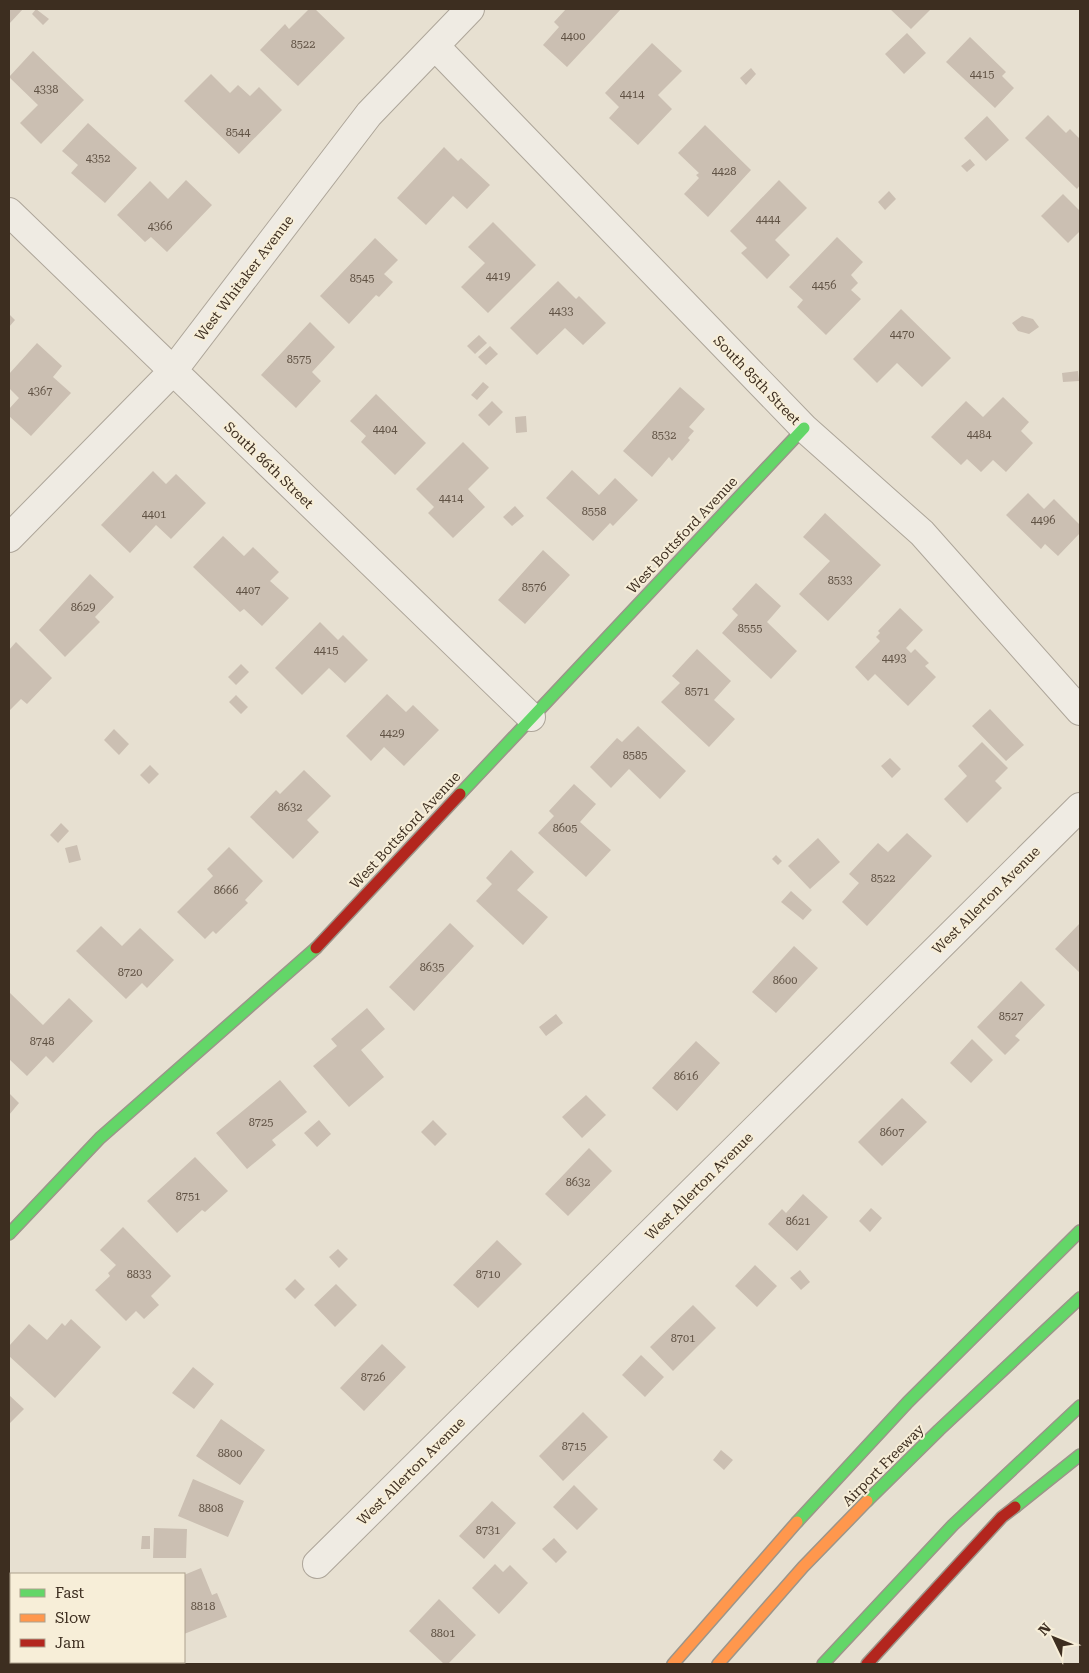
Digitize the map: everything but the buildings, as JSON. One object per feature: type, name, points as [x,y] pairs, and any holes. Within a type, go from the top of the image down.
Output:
[{"type":"main road","name":"West Bottsford Avenue","points":[[9,1234],[100,1138],[303,961],[804,428]]},
{"type":"main road","points":[[673,1664],[820,1495],[908,1402],[1080,1230]]},
{"type":"main road","name":"Airport Freeway","points":[[718,1664],[759,1614],[871,1497],[966,1402],[1080,1298]]},
{"type":"main road","points":[[822,1664],[953,1525],[1080,1406]]},
{"type":"main road","points":[[867,1664],[1002,1516],[1080,1455]]},
{"type":"street","name":"West Whitaker Avenue","points":[[9,538],[172,372],[369,114],[470,9]]},
{"type":"street","name":"South 85th Street","points":[[436,46],[804,428],[922,533],[1080,711]]},
{"type":"street","name":"South 86th Street","points":[[9,212],[172,372],[531,717]]},
{"type":"street","name":"West Allerton Avenue","points":[[317,1564],[1080,807]]},
{"type":"traffic: fast","points":[[460,794],[804,428]]},
{"type":"traffic: fast","points":[[9,1234],[100,1138],[316,948]]},
{"type":"traffic: fast","points":[[797,1522],[908,1402],[1080,1231]]},
{"type":"traffic: fast","points":[[867,1501],[939,1430],[1080,1298]]},
{"type":"traffic: fast","points":[[823,1664],[953,1525],[1080,1406]]},
{"type":"traffic: fast","points":[[1015,1507],[1080,1455]]},
{"type":"traffic: slow","points":[[718,1664],[803,1567],[867,1501]]},
{"type":"traffic: slow","points":[[673,1664],[797,1522]]},
{"type":"traffic: jam","points":[[316,948],[460,794]]},
{"type":"traffic: jam","points":[[867,1664],[1002,1517],[1015,1507]]}]
